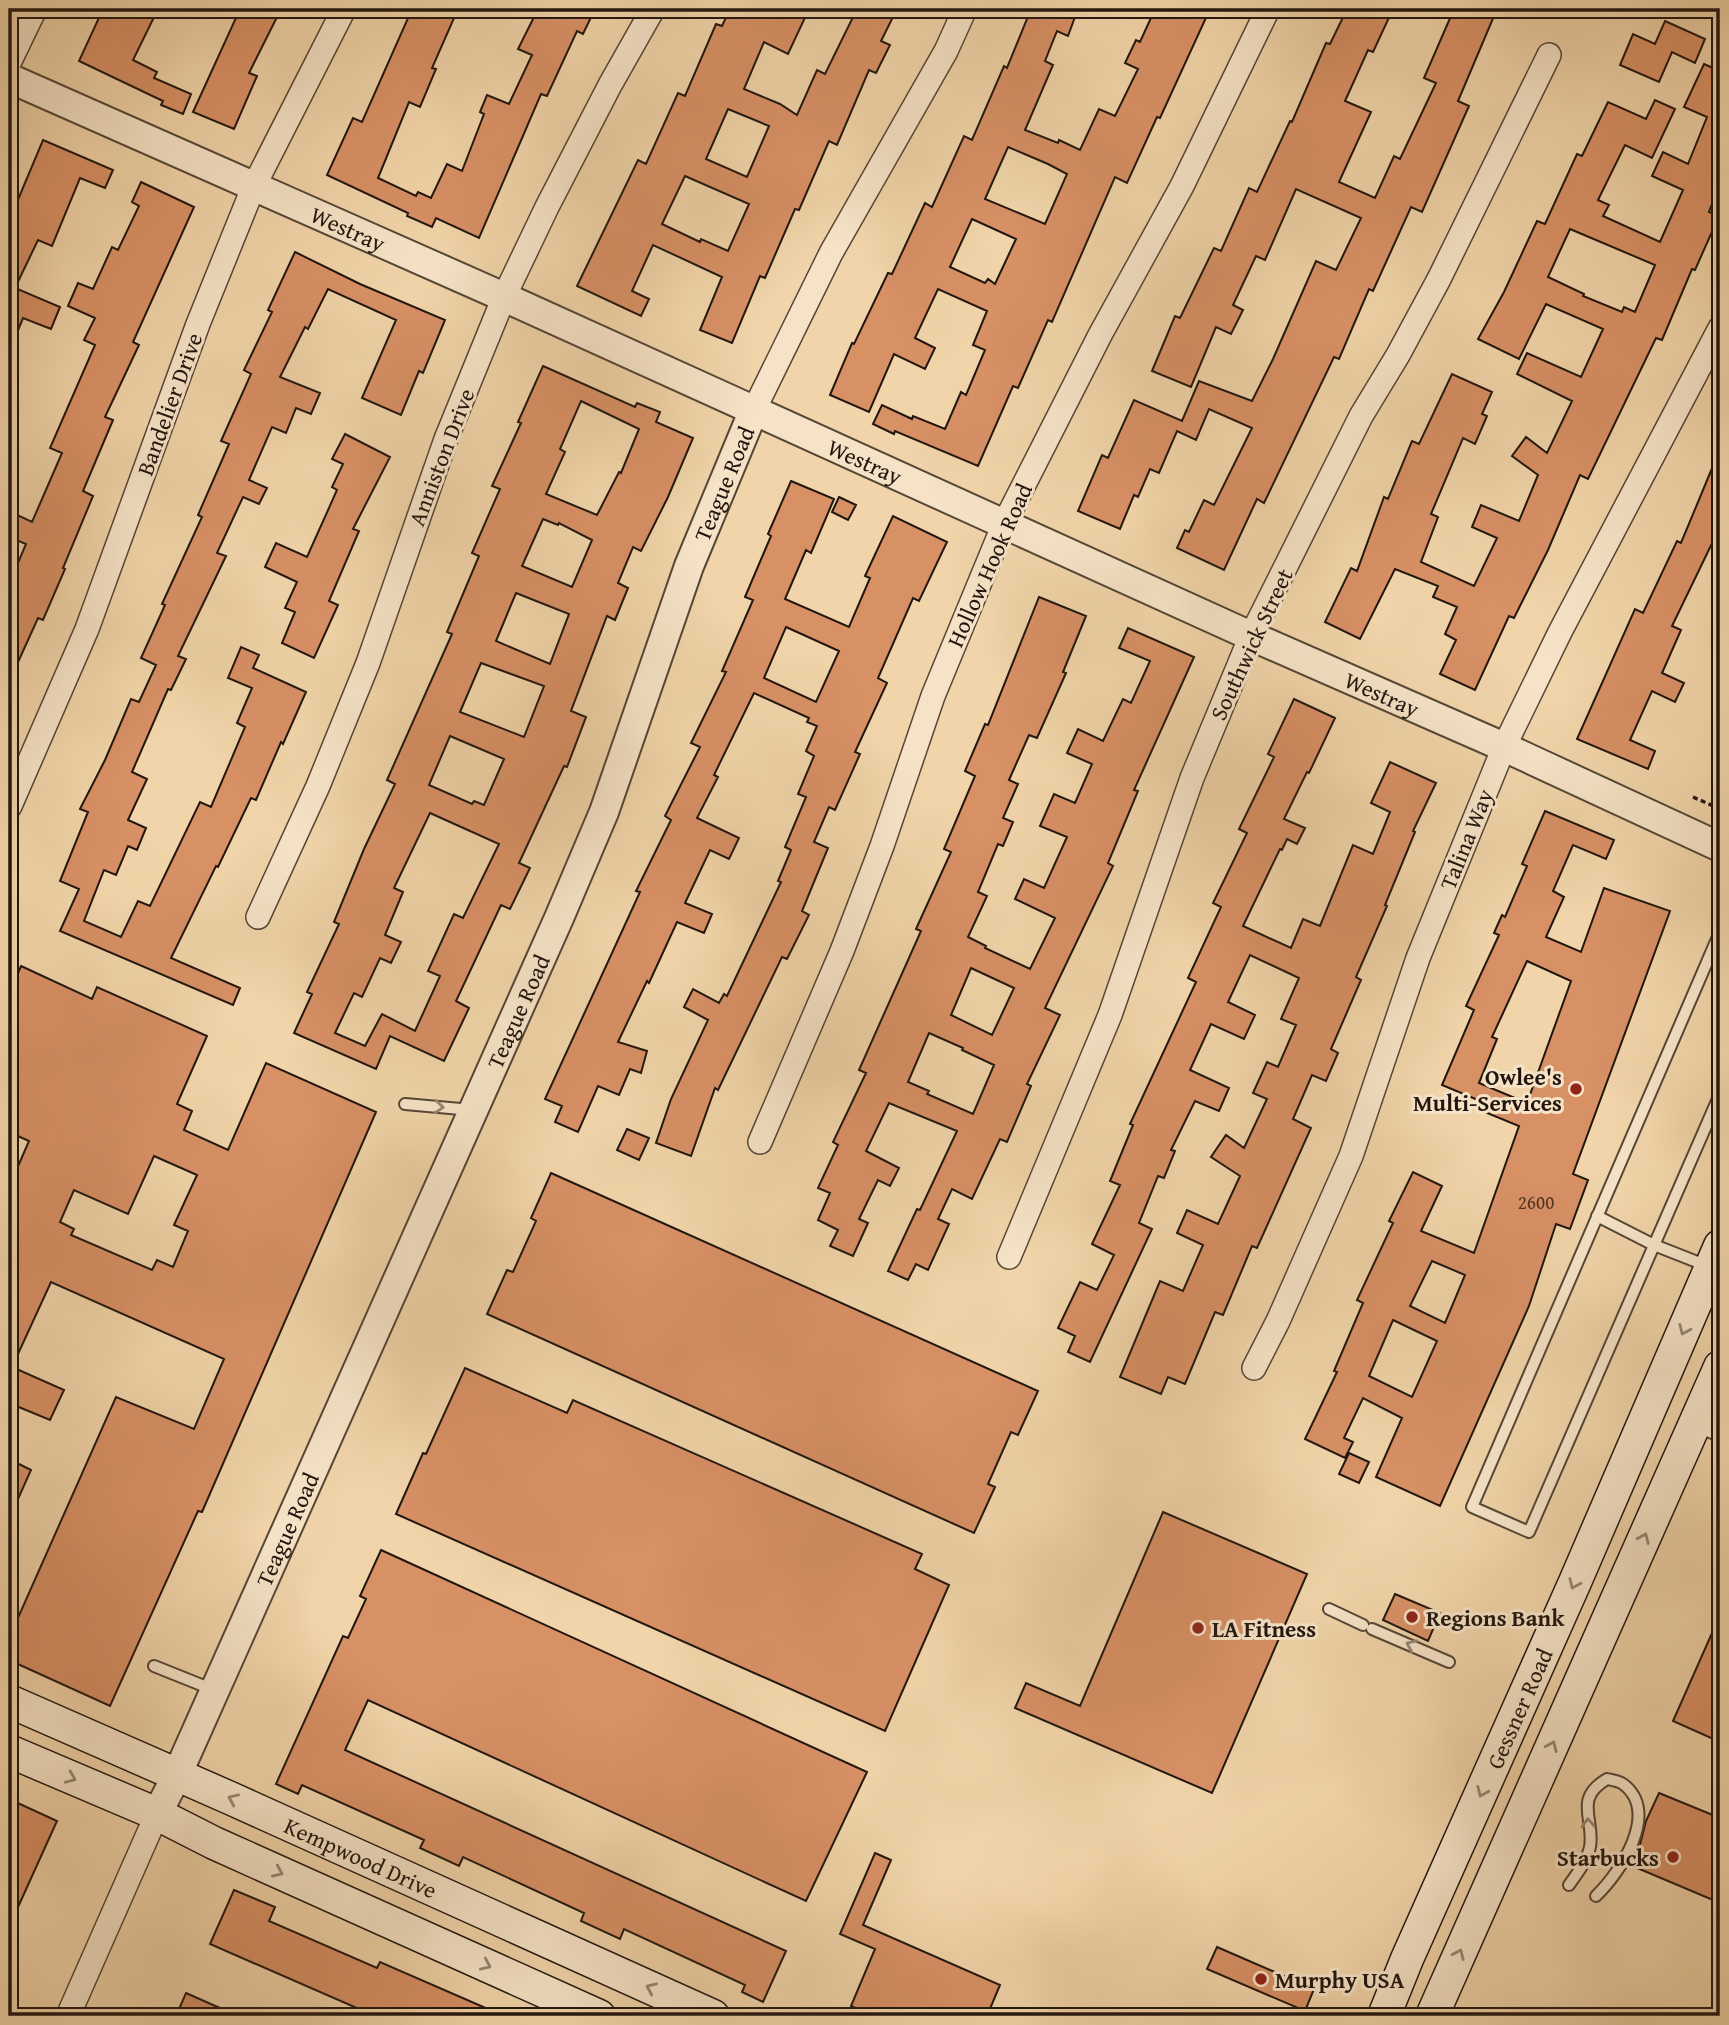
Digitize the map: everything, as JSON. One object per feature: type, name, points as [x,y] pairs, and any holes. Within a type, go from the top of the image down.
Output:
[{"type":"main road","name":"Gessner Road","points":[[1384,2016],[1717,1262]]},
{"type":"main road","name":"Gessner Road","points":[[1432,2016],[1707,1431],[1720,1367]]},
{"type":"main road","name":"Kempwood Drive","points":[[9,1701],[713,2016]]},
{"type":"main road","name":"Kempwood Drive","points":[[9,1751],[156,1814],[214,1843],[599,2016]]},
{"type":"main road","points":[[565,2001],[583,1957]]},
{"type":"street","points":[[9,63],[36,9]]},
{"type":"street","name":"Bandelier Drive","points":[[10,806],[87,629],[198,324],[253,188],[344,9]]},
{"type":"street","name":"Anniston Drive","points":[[258,917],[318,786],[368,663],[446,439],[504,297],[610,85],[653,9]]},
{"type":"street","name":"Teague Road","points":[[68,2016],[156,1814],[177,1775],[559,918],[604,812],[689,566],[753,412],[831,253],[946,51],[965,9]]},
{"type":"street","name":"Hollow Hook Road","points":[[760,1142],[842,951],[882,846],[933,696],[1004,524],[1100,335],[1182,186],[1268,9]]},
{"type":"street","name":"Southwick Street","points":[[1009,1257],[1110,1014],[1192,778],[1251,636],[1361,416],[1439,279],[1549,55]]},
{"type":"street","name":"Westray","points":[[9,78],[504,297],[753,412],[1504,747],[1720,847]]},
{"type":"street","name":"Talina Way","points":[[1254,1368],[1278,1321],[1351,1156],[1418,958],[1504,747],[1560,632],[1720,328]]},
{"type":"lane","points":[[1720,932],[1472,1507],[1529,1532],[1720,1094]]},
{"type":"lane","points":[[405,1104],[472,1110]]},
{"type":"lane","points":[[1597,1216],[1654,1245],[1717,1262]]},
{"type":"lane","points":[[1329,1609],[1449,1662]]},
{"type":"lane","points":[[154,1666],[214,1690]]},
{"type":"lane","points":[[1569,1885],[1584,1863],[1590,1845],[1588,1800],[1594,1786],[1607,1779],[1623,1784],[1637,1802],[1639,1824],[1623,1862],[1611,1881],[1596,1896]]},
{"type":"path","points":[[1693,797],[1720,809]]},
{"type":"building","points":[[103,9],[158,9],[133,60],[157,72],[154,78],[191,94],[183,114],[161,105],[163,101],[79,61]]},
{"type":"building","points":[[240,9],[281,9],[249,73],[257,76],[234,129],[193,112]]},
{"type":"building","points":[[412,9],[458,9],[432,68],[436,69],[420,107],[409,102],[378,178],[416,196],[418,192],[431,198],[447,164],[462,171],[484,114],[480,112],[487,95],[509,104],[532,55],[518,49],[538,9],[595,9],[583,34],[577,31],[547,96],[541,94],[479,238],[436,218],[432,227],[327,175],[353,118],[362,122]]},
{"type":"building","points":[[730,9],[809,9],[788,54],[764,42],[744,89],[780,104],[797,115],[817,70],[825,74],[857,9],[872,9],[892,19],[881,41],[890,45],[876,73],[869,70],[837,145],[829,141],[765,278],[760,276],[732,343],[700,330],[722,277],[653,245],[632,291],[649,299],[641,316],[577,286],[638,160],[646,164],[678,93],[685,96],[716,24],[722,26]],"holes":[[[728,109],[769,126],[747,177],[706,159]],[[685,176],[749,204],[728,251],[701,239],[700,242],[662,224]]]},
{"type":"building","points":[[1031,9],[1064,9],[1076,14],[1068,36],[1057,31],[1045,61],[1053,65],[1025,130],[1058,143],[1059,140],[1080,150],[1099,109],[1115,116],[1138,69],[1125,63],[1136,40],[1140,42],[1155,9],[1210,9],[1127,183],[1115,177],[1052,322],[1048,320],[1018,388],[1013,386],[978,466],[873,424],[882,405],[912,419],[913,416],[945,429],[961,392],[966,395],[985,350],[973,345],[987,311],[938,289],[915,338],[935,348],[925,369],[894,354],[869,412],[830,395],[852,343],[854,344],[888,273],[892,274],[925,203],[932,207],[964,136],[972,140],[1004,66],[1007,68]],"holes":[[[1008,147],[1067,174],[1045,224],[985,199]],[[972,219],[1016,239],[995,284],[988,279],[985,283],[950,267]]]},
{"type":"building","points":[[1347,9],[1393,9],[1373,52],[1368,50],[1345,101],[1371,112],[1339,182],[1375,198],[1394,156],[1400,159],[1436,83],[1424,78],[1454,9],[1497,9],[1458,101],[1469,106],[1422,212],[1411,207],[1373,291],[1369,289],[1339,359],[1334,357],[1264,503],[1257,499],[1224,570],[1177,548],[1185,530],[1189,532],[1204,500],[1214,505],[1252,428],[1209,409],[1196,440],[1177,431],[1159,473],[1150,469],[1138,497],[1134,495],[1120,529],[1078,511],[1102,455],[1108,458],[1134,400],[1182,421],[1199,381],[1252,401],[1316,261],[1336,270],[1361,218],[1296,189],[1265,260],[1256,256],[1233,305],[1243,310],[1231,334],[1216,327],[1191,387],[1152,371],[1175,316],[1180,318],[1214,248],[1221,251],[1249,188],[1257,192],[1290,121],[1292,122],[1326,43],[1330,44]]},
{"type":"building","points":[[1665,21],[1705,39],[1695,63],[1672,52],[1659,82],[1620,65],[1633,34],[1655,44]]},
{"type":"building","points":[[1704,64],[1720,71],[1720,183],[1709,212],[1719,216],[1695,270],[1692,269],[1662,340],[1656,338],[1588,479],[1580,475],[1548,550],[1514,618],[1509,616],[1475,690],[1440,674],[1456,640],[1445,634],[1457,607],[1433,597],[1438,586],[1395,569],[1360,639],[1325,622],[1351,568],[1357,571],[1384,497],[1388,499],[1412,441],[1419,444],[1452,374],[1492,392],[1482,414],[1487,416],[1475,444],[1463,438],[1431,514],[1438,517],[1421,562],[1474,586],[1497,538],[1472,527],[1481,505],[1519,521],[1538,475],[1512,456],[1526,437],[1547,453],[1572,401],[1517,374],[1527,353],[1581,377],[1603,329],[1546,304],[1519,359],[1478,339],[1504,292],[1537,221],[1545,224],[1577,154],[1582,156],[1608,102],[1646,119],[1655,100],[1675,109],[1652,158],[1625,145],[1598,200],[1609,205],[1603,216],[1660,242],[1683,190],[1652,176],[1663,152],[1688,164],[1707,117],[1684,107]],"holes":[[[1570,229],[1655,265],[1635,312],[1624,307],[1622,312],[1583,296],[1584,294],[1548,277]]]},
{"type":"building","points":[[43,140],[113,170],[105,188],[80,178],[52,246],[38,240],[15,288],[60,307],[51,329],[23,318],[9,352],[9,221]]},
{"type":"building","points":[[141,182],[194,207],[133,342],[139,345],[105,417],[113,420],[83,491],[93,496],[63,568],[65,569],[43,620],[38,618],[9,682],[9,584],[26,544],[9,537],[9,511],[32,522],[62,453],[50,448],[95,345],[84,340],[95,318],[68,306],[78,283],[93,289],[112,247],[118,250],[139,206],[132,202]]},
{"type":"building","points":[[295,252],[360,284],[445,320],[423,373],[419,371],[401,415],[362,398],[396,320],[328,289],[308,329],[305,327],[280,377],[320,393],[311,414],[296,408],[286,433],[272,427],[249,480],[267,488],[259,504],[243,497],[217,553],[226,556],[178,656],[186,659],[171,690],[168,689],[132,772],[147,779],[128,820],[146,828],[137,850],[128,846],[116,875],[104,870],[84,921],[121,937],[138,901],[150,906],[200,802],[211,807],[245,727],[237,723],[252,688],[228,678],[241,647],[259,655],[253,668],[306,692],[256,800],[251,798],[171,958],[240,988],[233,1005],[60,931],[79,889],[60,881],[88,812],[80,809],[131,699],[139,702],[156,665],[141,658],[165,605],[162,604],[202,517],[198,515],[229,444],[221,441],[251,374],[244,370],[272,312],[268,310]]},
{"type":"building","points":[[543,366],[635,407],[637,403],[660,412],[656,422],[693,438],[641,551],[633,547],[618,583],[628,588],[615,620],[607,616],[571,711],[586,717],[567,767],[564,766],[519,863],[530,868],[510,909],[501,905],[456,1001],[469,1008],[444,1061],[390,1036],[376,1069],[294,1033],[312,994],[307,992],[339,924],[334,922],[395,784],[387,780],[452,634],[447,632],[479,556],[472,553],[500,489],[492,486],[521,423],[518,422]],"holes":[[[581,401],[639,429],[621,473],[619,472],[597,515],[546,494],[565,452],[560,449]],[[543,519],[558,525],[559,523],[592,540],[572,587],[522,566]],[[516,593],[569,614],[550,664],[496,641]],[[481,663],[544,686],[524,737],[460,712]],[[450,736],[504,759],[484,805],[474,801],[472,804],[429,785]],[[430,813],[499,844],[463,918],[454,914],[428,971],[440,976],[415,1031],[382,1014],[365,1046],[335,1033],[354,993],[362,997],[380,958],[391,963],[401,942],[385,935],[403,892],[394,888]]]},
{"type":"building","points":[[345,434],[390,457],[353,529],[359,531],[329,601],[338,605],[314,658],[282,643],[295,612],[285,608],[297,582],[265,567],[276,543],[307,557],[337,490],[332,487],[343,464],[332,459]]},
{"type":"building","points":[[1720,449],[1720,537],[1716,535],[1672,626],[1681,630],[1662,673],[1684,683],[1675,702],[1652,691],[1630,740],[1655,751],[1648,769],[1577,739],[1635,609],[1643,613],[1677,541],[1681,543]]},
{"type":"building","points":[[791,481],[834,499],[811,553],[806,550],[785,599],[849,627],[870,578],[865,576],[893,516],[947,542],[919,601],[913,598],[878,678],[887,683],[855,752],[860,754],[835,810],[829,807],[814,842],[828,848],[802,911],[809,915],[787,959],[782,957],[718,1090],[715,1088],[691,1156],[656,1143],[671,1099],[708,1020],[684,1007],[693,989],[719,1003],[724,994],[727,996],[781,882],[778,881],[791,850],[785,847],[806,797],[798,794],[814,756],[806,751],[817,726],[807,722],[809,718],[754,693],[714,775],[718,777],[697,818],[739,838],[729,859],[710,850],[685,903],[712,914],[704,933],[677,922],[618,1042],[647,1051],[641,1073],[630,1069],[619,1095],[598,1086],[578,1132],[555,1122],[562,1106],[545,1099],[640,892],[636,891],[671,820],[665,816],[700,747],[691,743],[726,672],[722,671],[753,600],[745,597],[771,536],[768,534]],"holes":[[[786,627],[839,651],[816,702],[764,678]]]},
{"type":"building","points":[[839,497],[856,505],[848,520],[832,512]]},
{"type":"building","points":[[1039,597],[1086,616],[1063,672],[1066,673],[1037,738],[1029,735],[1009,780],[1018,784],[1003,818],[1013,822],[1003,846],[998,844],[978,892],[987,896],[968,937],[1030,969],[1055,918],[1015,899],[1024,879],[1044,888],[1067,837],[1040,826],[1054,794],[1075,803],[1092,764],[1067,753],[1078,729],[1103,741],[1123,699],[1131,703],[1150,661],[1119,648],[1128,628],[1194,657],[1134,790],[1138,791],[1108,863],[1113,866],[1045,1008],[1060,1015],[1027,1084],[1031,1086],[1007,1142],[1000,1139],[972,1199],[952,1189],[938,1219],[949,1224],[928,1270],[916,1264],[908,1280],[888,1271],[957,1131],[889,1103],[866,1151],[899,1168],[890,1186],[878,1180],[859,1219],[868,1223],[853,1256],[830,1246],[838,1230],[818,1220],[830,1193],[818,1188],[838,1145],[833,1142],[866,1073],[859,1070],[921,931],[916,929],[951,852],[944,849],[975,776],[965,771],[985,724],[988,725]],"holes":[[[971,968],[1014,988],[992,1035],[951,1015]],[[929,1033],[994,1065],[973,1114],[927,1094],[929,1091],[908,1082]]]},
{"type":"building","points":[[1294,699],[1335,718],[1284,819],[1305,828],[1297,844],[1287,839],[1282,850],[1280,849],[1243,926],[1291,948],[1303,919],[1320,926],[1353,845],[1373,854],[1390,812],[1371,803],[1390,762],[1436,783],[1413,831],[1415,832],[1385,905],[1387,906],[1356,977],[1361,980],[1331,1049],[1338,1053],[1326,1081],[1312,1075],[1293,1119],[1311,1128],[1257,1248],[1252,1246],[1223,1315],[1215,1312],[1185,1384],[1168,1377],[1161,1394],[1120,1377],[1160,1281],[1183,1291],[1203,1245],[1177,1233],[1187,1210],[1218,1224],[1240,1176],[1211,1157],[1226,1135],[1244,1148],[1267,1099],[1253,1093],[1267,1062],[1278,1067],[1296,1025],[1281,1019],[1299,978],[1250,955],[1228,1002],[1255,1015],[1244,1039],[1211,1024],[1190,1070],[1229,1088],[1219,1111],[1195,1101],[1171,1150],[1175,1151],[1164,1178],[1158,1176],[1139,1223],[1152,1229],[1090,1362],[1068,1352],[1075,1336],[1058,1328],[1080,1282],[1097,1290],[1114,1255],[1092,1244],[1120,1185],[1110,1181],[1133,1125],[1130,1124],[1196,982],[1188,978],[1221,907],[1213,903],[1247,833],[1239,829],[1274,757],[1268,754]]},
{"type":"building","points":[[1545,811],[1614,840],[1606,859],[1573,845],[1553,891],[1564,897],[1546,937],[1581,952],[1604,888],[1670,911],[1573,1174],[1588,1180],[1570,1229],[1556,1224],[1529,1306],[1440,1506],[1376,1477],[1402,1418],[1363,1398],[1344,1438],[1353,1442],[1345,1458],[1305,1439],[1337,1372],[1334,1371],[1363,1303],[1357,1300],[1393,1223],[1389,1221],[1413,1172],[1442,1186],[1421,1231],[1474,1253],[1519,1126],[1487,1113],[1490,1105],[1442,1085],[1474,1010],[1466,1006],[1499,935],[1494,933],[1502,915],[1505,917],[1527,866],[1522,864]],"holes":[[[1527,961],[1571,981],[1527,1103],[1479,1083],[1497,1039],[1492,1037]],[[1432,1261],[1465,1275],[1445,1323],[1410,1306]],[[1393,1320],[1437,1341],[1412,1397],[1369,1376]]]},
{"type":"building","points":[[21,966],[92,999],[97,987],[207,1036],[177,1104],[192,1111],[184,1130],[228,1150],[266,1063],[376,1112],[202,1512],[198,1511],[110,1706],[9,1660],[9,1638],[116,1397],[194,1429],[224,1359],[51,1282],[12,1367],[64,1390],[50,1420],[9,1403],[9,1187],[29,1141],[9,1132],[9,994]],"holes":[[[154,1156],[197,1175],[174,1225],[188,1231],[173,1267],[157,1260],[152,1270],[71,1235],[74,1229],[60,1222],[74,1190],[128,1214]]]},
{"type":"building","points":[[627,1129],[649,1138],[639,1160],[617,1150]]},
{"type":"building","points":[[551,1173],[1038,1391],[1018,1435],[1011,1432],[988,1484],[995,1487],[974,1533],[487,1314],[507,1270],[513,1272],[536,1221],[531,1218]]},
{"type":"building","points":[[465,1368],[567,1413],[573,1400],[922,1554],[915,1569],[949,1585],[885,1731],[396,1514]]},
{"type":"building","points":[[1349,1453],[1369,1462],[1359,1483],[1339,1474]]},
{"type":"building","points":[[9,1459],[31,1470],[9,1519]]},
{"type":"building","name":"LA Fitness","points":[[1163,1512],[1307,1574],[1212,1793],[1015,1708],[1026,1683],[1080,1706]]},
{"type":"building","points":[[381,1550],[867,1772],[806,1901],[368,1700],[345,1750],[786,1951],[763,2002],[742,1992],[745,1985],[624,1929],[620,1939],[581,1921],[584,1913],[463,1857],[459,1866],[420,1848],[424,1840],[302,1785],[298,1794],[276,1784],[343,1636],[348,1638],[366,1599],[360,1596]]},
{"type":"building","name":"Regions Bank","points":[[1395,1594],[1440,1613],[1428,1641],[1383,1620]]},
{"type":"building","points":[[1720,1615],[1720,1742],[1673,1721]]},
{"type":"building","points":[[1659,1793],[1720,1818],[1720,1903],[1630,1865]]},
{"type":"building","points":[[9,1799],[57,1821],[9,1927]]},
{"type":"building","points":[[875,1853],[891,1860],[863,1925],[1000,1985],[987,2016],[874,2016],[851,2006],[875,1949],[840,1934]]},
{"type":"building","points":[[234,1890],[275,1907],[269,1921],[377,1968],[380,1962],[504,2016],[375,2016],[210,1944]]},
{"type":"building","name":"Murphy USA","points":[[1217,1947],[1314,1989],[1305,2011],[1207,1969]]},
{"type":"building","points":[[186,1993],[238,2016],[176,2016]]},
{"type":"place","name":"Owlee's Multi-Services","points":[[1576,1089]]},
{"type":"place","name":"Regions Bank","points":[[1412,1617]]},
{"type":"place","name":"LA Fitness","points":[[1198,1628]]},
{"type":"place","name":"Starbucks","points":[[1673,1857]]},
{"type":"place","name":"Murphy USA","points":[[1261,1979]]}]
